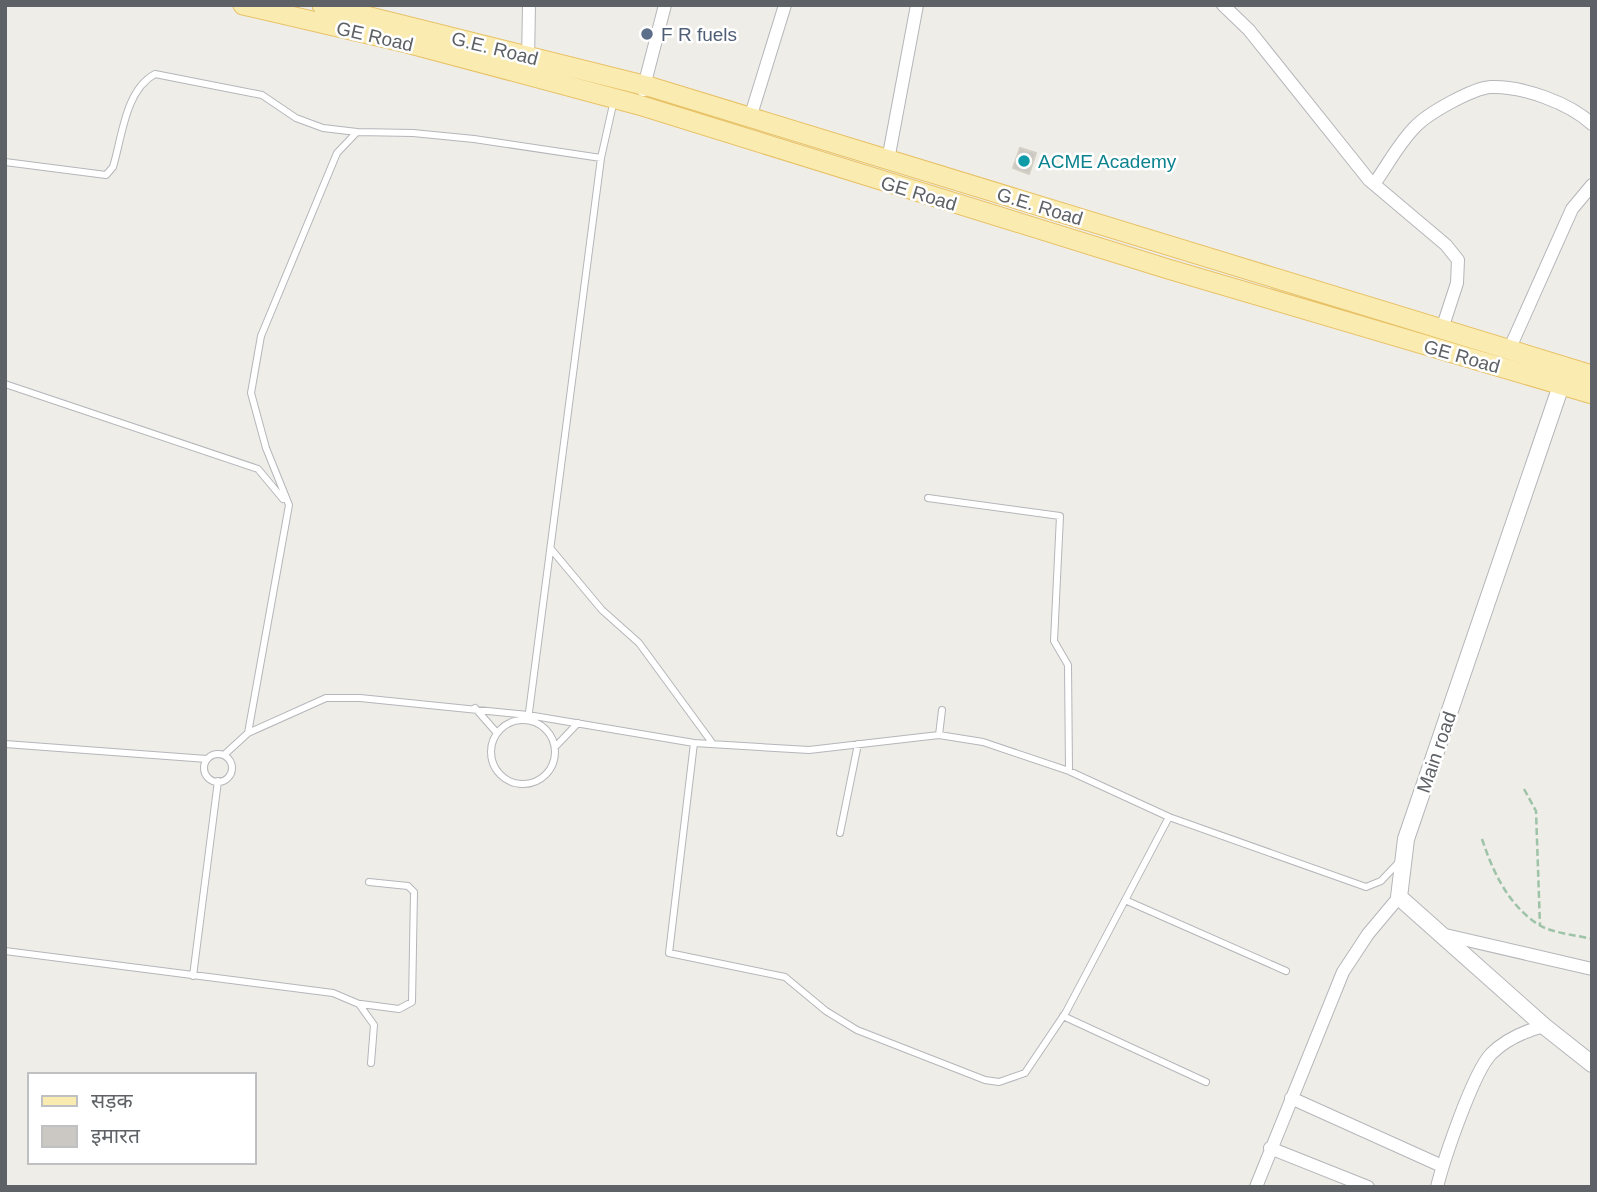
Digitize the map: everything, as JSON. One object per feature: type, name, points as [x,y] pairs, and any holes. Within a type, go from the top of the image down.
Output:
[{"type":"main road","name":"GE Road","points":[[243,5],[407,43],[528,66],[614,99],[1122,255],[1564,376],[1592,394]]},
{"type":"main road","name":"G.E. Road","points":[[322,5],[528,66],[645,86],[1509,350],[1564,376],[1592,375]]},
{"type":"street","points":[[528,66],[529,5]]},
{"type":"street","points":[[639,105],[665,5]]},
{"type":"street","points":[[750,118],[785,5]]},
{"type":"street","points":[[888,160],[918,5]]},
{"type":"street","points":[[1223,5],[1249,30],[1374,184],[1446,245],[1458,260],[1457,282],[1442,329]]},
{"type":"street","points":[[1374,184],[1416,126],[1452,102],[1490,87],[1530,93],[1563,106],[1592,124]]},
{"type":"street","points":[[1509,350],[1572,209],[1592,185]]},
{"type":"street","name":"Main road","points":[[1399,897],[1406,839],[1564,376]]},
{"type":"street","points":[[1256,1187],[1343,972],[1368,934],[1399,897],[1544,1026],[1592,1064]]},
{"type":"street","points":[[1438,933],[1592,969]]},
{"type":"street","points":[[1437,1187],[1442,1166],[1473,1087],[1490,1055],[1514,1038],[1544,1026]]},
{"type":"street","points":[[1291,1098],[1442,1166]]},
{"type":"street","points":[[1270,1148],[1347,1184],[1368,1187]]},
{"type":"lane","points":[[5,162],[106,175],[113,167],[134,97],[143,80],[155,74],[262,95],[296,118],[323,128],[474,139],[601,158]]},
{"type":"lane","points":[[528,718],[601,158],[614,99]]},
{"type":"lane","points":[[248,733],[289,505],[266,448],[251,393],[261,336],[337,153],[357,132]]},
{"type":"lane","points":[[5,384],[258,469],[289,505]]},
{"type":"lane","points":[[928,498],[1060,516],[1054,641],[1068,665],[1069,771]]},
{"type":"lane","points":[[551,549],[603,610],[639,643],[713,744]]},
{"type":"lane","points":[[5,744],[207,759],[223,755],[248,733],[326,698],[419,702],[475,708],[694,743],[809,750],[939,735],[983,742],[1069,771],[1169,817],[1366,887],[1381,881],[1404,856]]},
{"type":"lane","points":[[475,708],[497,733]]},
{"type":"lane","points":[[939,735],[943,710]]},
{"type":"lane","points":[[528,718],[544,727],[556,746],[556,758],[545,777],[524,785],[513,783],[497,771],[492,762],[491,751],[497,733],[513,721],[528,718]]},
{"type":"lane","points":[[556,746],[578,723]]},
{"type":"lane","points":[[694,743],[669,953],[785,977],[826,1011],[858,1030],[985,1080],[999,1082],[1025,1073],[1063,1016],[1169,817]]},
{"type":"lane","points":[[840,833],[859,744]]},
{"type":"lane","points":[[207,759],[204,768],[207,776],[219,781],[227,778],[232,770],[230,762],[223,755]]},
{"type":"lane","points":[[193,976],[219,781]]},
{"type":"lane","points":[[5,951],[333,993],[359,1004],[399,1009],[412,1002],[414,892],[408,886],[369,882]]},
{"type":"lane","points":[[1125,900],[1286,971]]},
{"type":"lane","points":[[359,1004],[374,1025],[371,1063]]},
{"type":"lane","points":[[1063,1016],[1206,1082]]},
{"type":"path","points":[[1524,789],[1536,810],[1540,926]]},
{"type":"path","points":[[1482,839],[1492,869],[1505,890],[1540,926],[1592,939]]},
{"type":"building","name":"ACME Academy","points":[[1020,148],[1036,153],[1029,174],[1013,168]]},
{"type":"place","name":"F R fuels","points":[[647,34]]},
{"type":"place","name":"ACME Academy","points":[[1024,161]]}]
